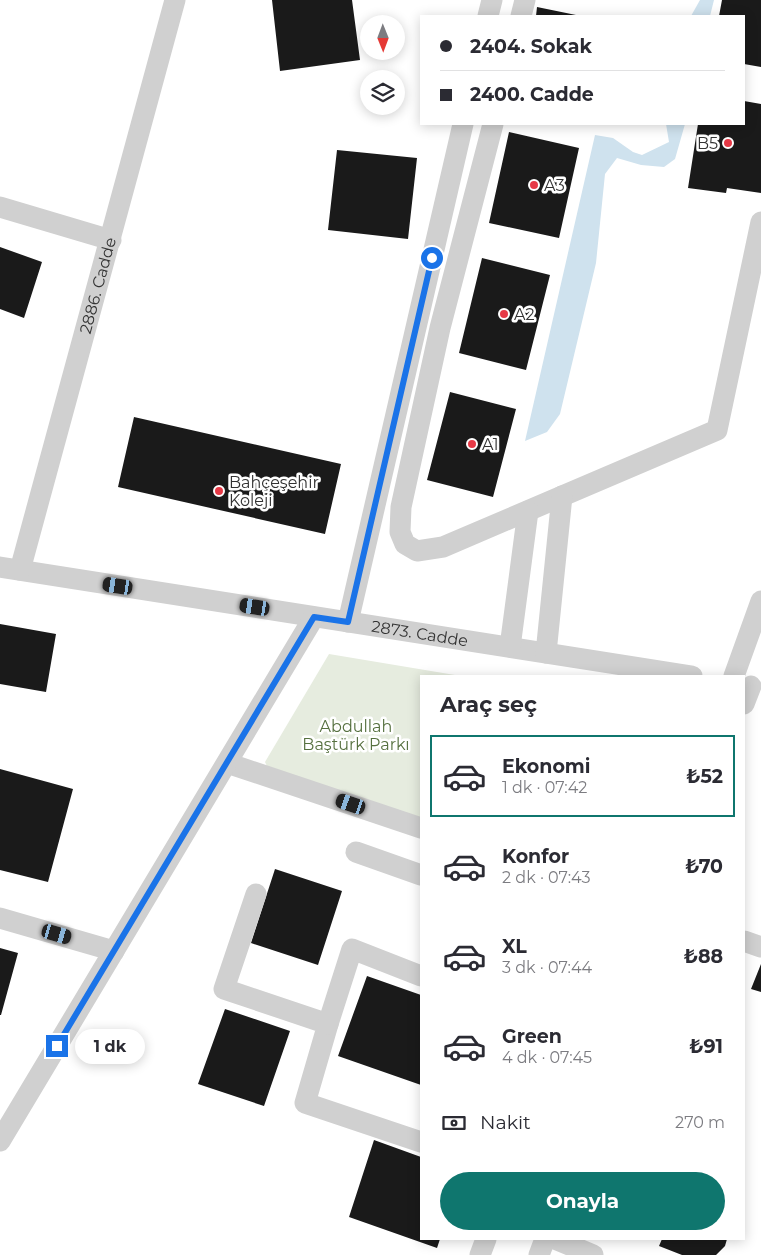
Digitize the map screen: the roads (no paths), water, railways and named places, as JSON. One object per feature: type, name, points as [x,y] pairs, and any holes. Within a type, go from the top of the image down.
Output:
[{"type":"street","name":"2886. Cadde","points":[[10,569],[111,240],[175,0]]},
{"type":"street","points":[[488,15],[492,0]]},
{"type":"street","points":[[521,15],[525,0]]},
{"type":"street","points":[[348,622],[463,125]]},
{"type":"street","points":[[493,125],[440,328],[400,507],[400,532],[404,544],[417,551],[443,547],[717,430],[761,222]]},
{"type":"street","points":[[0,207],[111,240]]},
{"type":"street","points":[[546,653],[562,496]]},
{"type":"street","points":[[510,648],[528,511]]},
{"type":"street","name":"2873. Cadde","points":[[10,569],[679,675]]},
{"type":"street","points":[[747,688],[761,601]]},
{"type":"street","points":[[0,1141],[314,617]]},
{"type":"street","points":[[227,763],[420,828]]},
{"type":"street","points":[[356,852],[420,875]]},
{"type":"street","points":[[256,894],[224,989],[328,1024]]},
{"type":"street","points":[[0,918],[114,951]]},
{"type":"street","points":[[745,941],[761,947]]},
{"type":"street","points":[[420,970],[352,949],[305,1103],[420,1142]]},
{"type":"street","points":[[480,1255],[486,1240]]},
{"type":"street","points":[[540,1255],[546,1240]]},
{"type":"street","points":[[557,1240],[593,1255]]},
{"type":"water","points":[[700,0],[714,0],[710,15],[692,15]]},
{"type":"water","points":[[666,125],[685,125],[675,159],[664,167],[641,165],[617,158],[605,174],[596,263],[560,414],[547,432],[525,441],[595,135],[613,138],[633,152],[642,155],[669,142]]},
{"type":"place","name":"B5","points":[[728,143]]},
{"type":"place","name":"A3","points":[[534,185]]},
{"type":"place","name":"A2","points":[[504,314]]},
{"type":"place","name":"A1","points":[[472,444]]},
{"type":"place","name":"Bahçeşehir Koleji","points":[[219,491]]},
{"type":"park label","name":"Abdullah Baştürk Parkı","points":[[356,735]]}]
